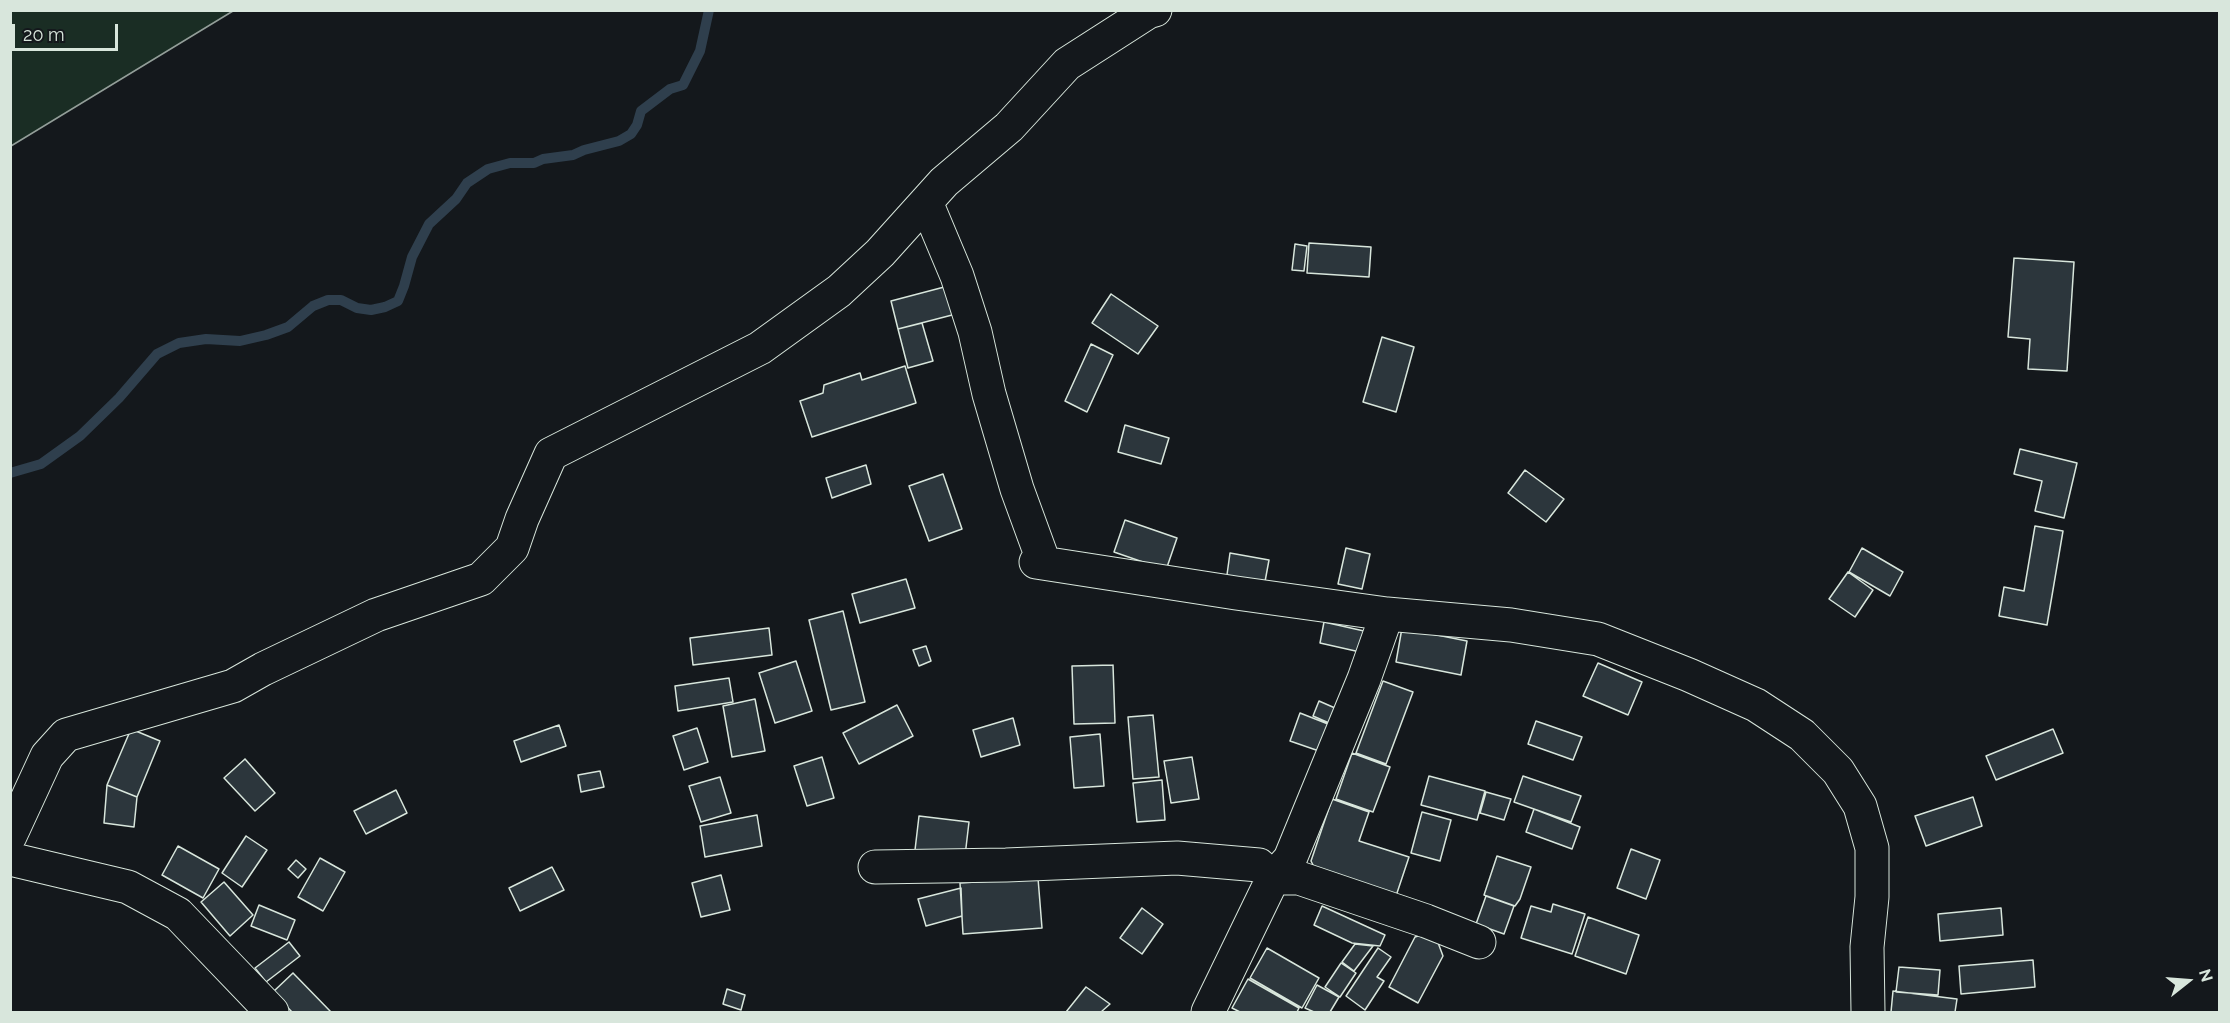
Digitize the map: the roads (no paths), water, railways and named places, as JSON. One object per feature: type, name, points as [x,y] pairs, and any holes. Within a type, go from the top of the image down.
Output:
[{"type":"street","points":[[10,836],[47,756],[66,735],[233,686],[263,669],[376,615],[481,579],[512,548],[522,519],[551,454],[760,348],[839,291],[880,253],[944,182],[1009,127],[1067,64],[1148,12],[1155,10]]},
{"type":"street","points":[[926,202],[957,276],[975,332],[990,394],[1040,563],[1236,594],[1387,614],[1511,625],[1598,639],[1689,675],[1756,705],[1802,735],[1838,771],[1860,806],[1872,848],[1872,897],[1867,947],[1868,1012]]},
{"type":"street","points":[[1208,1012],[1273,878],[1290,859],[1364,679],[1387,614]]},
{"type":"street","points":[[875,867],[1006,865],[1177,858],[1259,865],[1273,878],[1299,878],[1426,921],[1479,942]]},
{"type":"street","points":[[10,859],[128,887],[178,914],[272,1012]]},
{"type":"waterway","points":[[10,473],[41,464],[80,436],[119,398],[157,354],[179,343],[206,339],[240,341],[266,335],[288,327],[313,306],[328,300],[341,300],[357,308],[371,310],[398,301],[412,257],[429,224],[456,199],[467,183],[488,169],[510,163],[534,163],[543,159],[573,155],[619,141],[631,134],[637,125],[641,111],[670,89],[683,85],[700,51],[709,10]]}]
